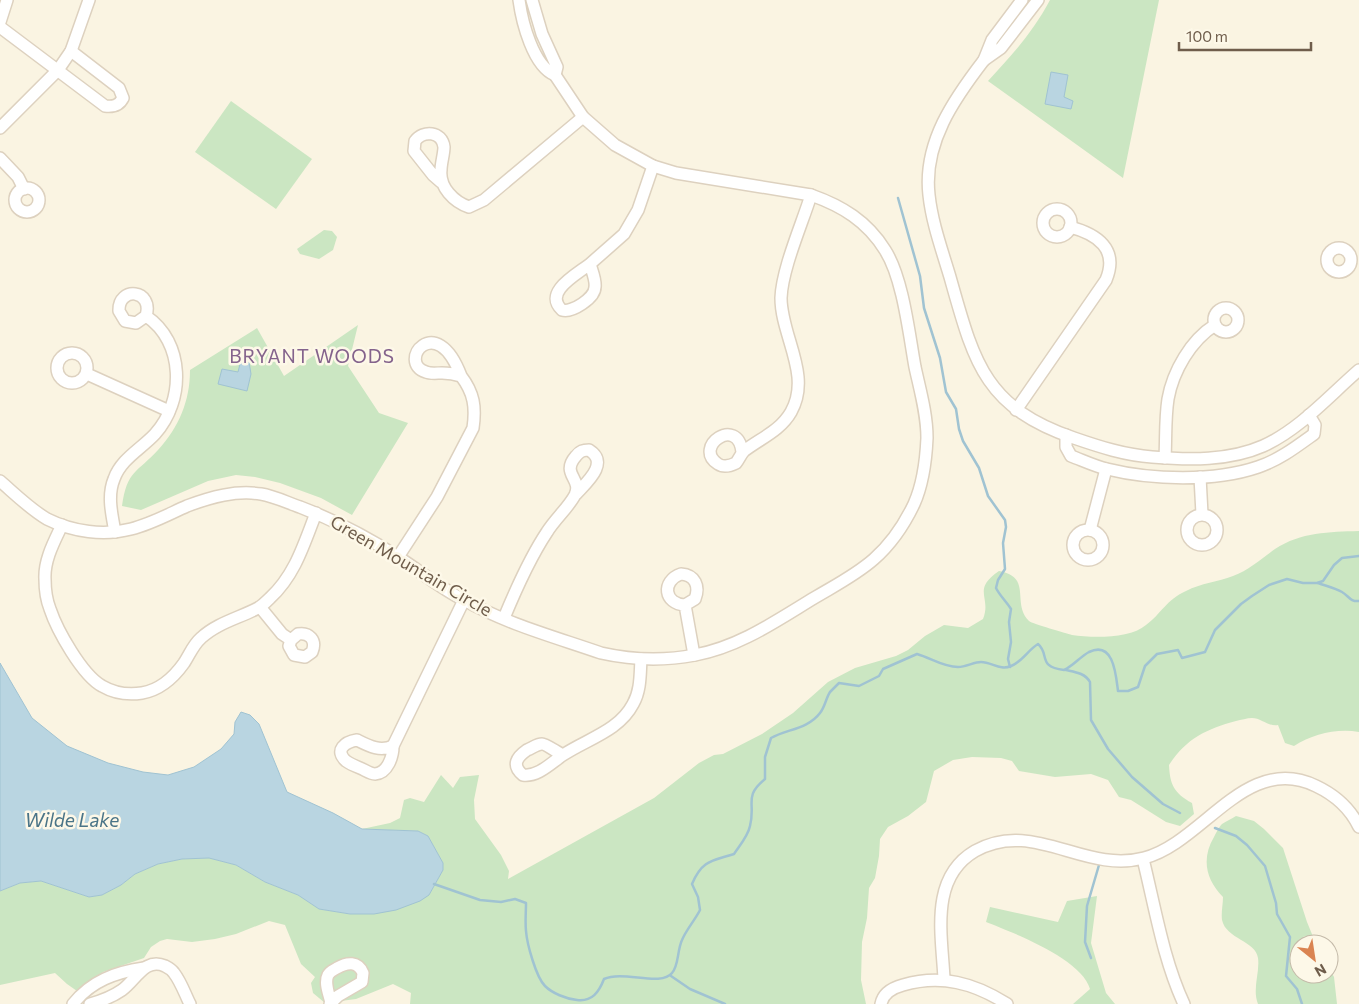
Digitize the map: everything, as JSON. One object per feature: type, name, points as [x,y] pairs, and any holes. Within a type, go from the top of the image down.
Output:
[{"type":"street","points":[[0,22],[7,0]]},
{"type":"street","points":[[0,128],[58,70],[71,51],[89,0]]},
{"type":"street","name":"Green Mountain Circle","points":[[0,481],[46,518],[81,531],[115,532],[132,528],[209,498],[243,493],[262,494],[316,513],[358,534],[398,557],[440,587],[504,618],[601,653],[641,659],[694,655],[739,642],[859,571],[885,548],[914,504],[926,454],[926,423],[897,276],[886,251],[867,226],[844,209],[811,195],[676,173],[653,166],[615,144],[582,117],[556,75],[548,72],[539,60],[523,23],[519,0]]},
{"type":"street","name":"Green Mountain Circle","points":[[532,0],[542,34],[558,66],[556,75]]},
{"type":"street","points":[[1022,0],[992,40],[984,60],[944,119],[936,136],[929,167],[929,195],[934,220],[970,345],[986,377],[1004,400],[1033,422],[1110,450],[1134,456],[1165,458],[1220,457],[1251,451],[1275,440],[1309,415],[1359,370]]},
{"type":"street","points":[[984,60],[1001,48],[1038,0]]},
{"type":"street","points":[[0,27],[105,106],[116,106],[123,98],[119,88],[71,51]]},
{"type":"street","points":[[441,182],[458,202],[469,207],[476,205],[582,117]]},
{"type":"street","points":[[0,158],[18,177],[24,189]]},
{"type":"street","points":[[590,264],[624,234],[638,210],[653,166]]},
{"type":"street","points":[[742,452],[774,432],[783,423],[796,402],[799,379],[784,324],[781,296],[785,275],[811,195]]},
{"type":"street","points":[[1016,410],[1110,272],[1110,257],[1101,241],[1083,230],[1070,227]]},
{"type":"street","points":[[115,532],[111,496],[114,479],[127,459],[155,434],[169,411],[178,376],[174,354],[163,331],[157,323],[146,316]]},
{"type":"street","points":[[1165,458],[1166,416],[1172,384],[1200,336],[1215,325]]},
{"type":"street","points":[[86,374],[169,411]]},
{"type":"street","points":[[398,557],[437,497],[473,428],[475,415],[474,398],[461,376]]},
{"type":"street","points":[[1066,435],[1066,447],[1070,456],[1106,469],[1165,477],[1200,477],[1222,475],[1257,467],[1286,454],[1314,434],[1315,425],[1309,415]]},
{"type":"street","points":[[1090,530],[1106,469]]},
{"type":"street","points":[[1200,477],[1202,514]]},
{"type":"street","points":[[504,618],[532,556],[547,532],[576,494]]},
{"type":"street","points":[[62,525],[51,548],[44,576],[47,599],[55,621],[82,667],[92,679],[114,692],[142,693],[155,689],[168,681],[178,671],[202,637],[227,621],[260,607],[282,586],[296,564],[316,513]]},
{"type":"street","points":[[393,746],[464,600]]},
{"type":"street","points":[[685,605],[694,655]]},
{"type":"street","points":[[260,607],[282,634],[291,640]]},
{"type":"street","points":[[563,755],[622,720],[634,704],[637,696],[641,659]]},
{"type":"street","points":[[944,979],[942,912],[944,887],[960,863],[971,854],[997,841],[1025,840],[1093,859],[1109,861],[1143,859],[1155,855],[1177,842],[1239,793],[1267,782],[1283,779],[1310,782],[1333,795],[1350,811],[1359,827]]},
{"type":"street","points":[[1143,859],[1168,959],[1184,1004]]},
{"type":"street","points":[[73,1004],[82,993],[100,981],[120,973],[158,963],[175,974],[190,1004]]},
{"type":"street","points":[[90,1004],[110,998],[120,992],[144,968]]},
{"type":"street","points":[[882,1000],[896,987],[925,980],[944,979],[968,986],[1007,1004]]},
{"type":"green space","points":[[1050,0],[1159,0],[1123,178],[988,81],[1030,33]]},
{"type":"green space","points":[[231,101],[312,159],[276,209],[195,152]]},
{"type":"green space","points":[[324,230],[332,231],[337,237],[333,250],[319,259],[300,254],[297,249]]},
{"type":"green space","points":[[358,325],[348,366],[379,413],[408,423],[352,515],[321,498],[280,483],[236,475],[208,481],[141,510],[122,506],[130,479],[158,450],[172,432],[182,413],[188,392],[190,370],[257,328],[284,376]]},
{"type":"green space","points":[[1359,531],[1359,732],[1325,733],[1309,738],[1294,746],[1285,743],[1278,725],[1271,725],[1255,718],[1248,718],[1215,728],[1198,736],[1182,748],[1169,765],[1170,778],[1174,788],[1181,796],[1192,803],[1194,814],[1180,826],[1166,822],[1131,800],[1119,797],[1108,780],[1091,774],[1055,777],[1019,771],[1012,761],[1001,758],[972,757],[953,760],[934,771],[926,802],[908,816],[888,827],[880,839],[875,878],[869,888],[867,918],[862,942],[861,980],[866,1004],[410,1004],[411,993],[393,984],[356,999],[325,1003],[313,993],[311,983],[315,977],[301,964],[285,925],[269,921],[236,934],[215,939],[192,942],[167,939],[160,941],[151,947],[144,958],[103,972],[77,991],[55,973],[0,985],[0,891],[20,883],[41,881],[89,897],[102,895],[121,885],[135,874],[158,864],[182,859],[209,858],[236,865],[265,882],[298,895],[319,909],[350,914],[374,914],[429,895],[443,870],[443,863],[428,836],[418,831],[362,829],[390,823],[400,818],[404,800],[410,798],[424,802],[441,775],[453,788],[460,777],[479,775],[474,800],[475,819],[501,855],[509,871],[508,879],[654,798],[699,763],[714,755],[723,754],[762,734],[793,713],[828,682],[855,668],[896,656],[944,625],[968,628],[983,619],[986,583],[999,571],[1009,574],[1019,585],[1024,614],[1029,621],[1072,635],[1090,637],[1121,635],[1139,630],[1179,595],[1192,588],[1239,574],[1285,543],[1316,534]]},
{"type":"green space","points":[[1236,816],[1254,821],[1283,848],[1312,934],[1289,934],[1289,984],[1335,984],[1337,1004],[1258,1004],[1256,993],[1258,958],[1256,952],[1229,932],[1225,926],[1222,920],[1223,897],[1213,884],[1207,869],[1210,845],[1222,824]]},
{"type":"green space","points":[[1097,896],[1091,943],[1106,993],[1115,1004],[1073,1004],[1090,989],[1084,978],[1074,967],[1046,948],[986,922],[990,907],[1058,922],[1067,901]]},
{"type":"water","points":[[1051,72],[1068,75],[1064,97],[1073,101],[1071,109],[1045,104]]},
{"type":"water","points":[[241,360],[249,362],[251,374],[247,391],[218,384],[222,369],[238,372]]},
{"type":"water","name":"Wilde Lake","points":[[0,663],[32,718],[67,746],[108,763],[143,772],[168,775],[194,767],[221,749],[234,734],[235,722],[241,712],[250,715],[259,724],[287,792],[333,813],[362,829],[418,831],[428,836],[443,863],[443,870],[429,895],[420,901],[396,910],[374,914],[350,914],[319,909],[298,895],[265,882],[236,865],[209,858],[182,859],[158,864],[135,874],[121,885],[102,895],[89,897],[41,881],[20,883],[0,891]]},
{"type":"waterway","points":[[898,198],[920,276],[924,308],[940,358],[946,392],[956,409],[963,441],[979,468],[988,496],[1005,520],[1006,527],[1003,543],[1005,569],[998,580],[996,588],[1011,609],[1009,622],[1011,642],[1008,659],[1010,667]]},
{"type":"waterway","points":[[434,884],[480,900],[501,902],[515,899],[526,903],[527,937],[535,968],[545,986],[560,995],[582,1000],[591,998],[600,988],[604,979],[612,977],[651,979],[667,977],[674,970],[682,940],[700,910],[698,897],[692,884],[696,876],[704,866],[714,860],[734,854],[748,833],[752,796],[758,785],[765,779],[765,757],[771,738],[803,726],[815,718],[822,711],[830,692],[839,683],[859,686],[879,676],[883,669],[917,654],[953,667],[981,662],[1007,667],[1018,662],[1038,644],[1047,663],[1050,666],[1064,670],[1089,652],[1104,651],[1109,655],[1115,669],[1118,691],[1128,691],[1138,687],[1145,666],[1157,654],[1178,650],[1182,658],[1205,652],[1215,630],[1241,604],[1269,585],[1287,579],[1303,583],[1317,583],[1323,581],[1334,565],[1342,558],[1359,556]]},
{"type":"waterway","points":[[1318,583],[1339,591],[1354,601],[1359,601]]},
{"type":"waterway","points":[[1066,670],[1083,675],[1090,682],[1091,720],[1108,749],[1132,777],[1163,804],[1180,813]]},
{"type":"waterway","points":[[1215,828],[1236,836],[1247,845],[1265,866],[1276,903],[1277,914],[1290,937],[1286,976],[1297,989],[1302,1004]]},
{"type":"waterway","points":[[1091,958],[1085,942],[1087,906],[1099,865]]},
{"type":"waterway","points":[[671,976],[690,989],[725,1004]]},
{"type":"district","name":"BRYANT WOODS","points":[[312,356]]}]
